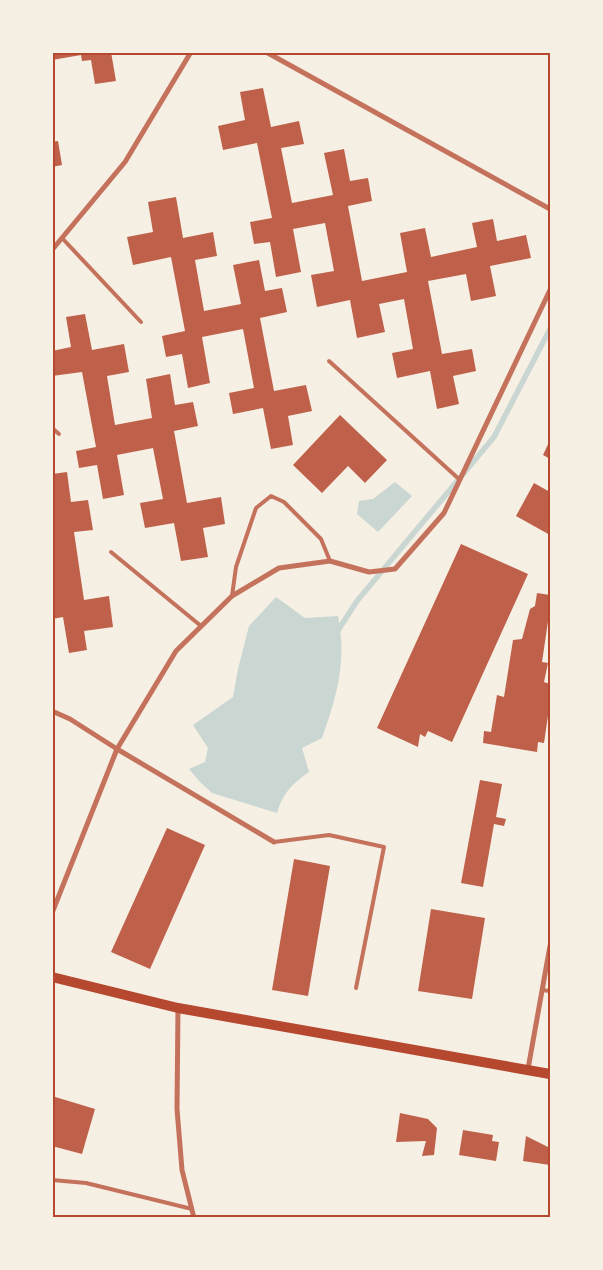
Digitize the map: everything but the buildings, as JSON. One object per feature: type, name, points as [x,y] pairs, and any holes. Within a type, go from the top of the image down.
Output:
[{"type":"main road","points":[[52,977],[178,1008],[550,1074]]},
{"type":"street","points":[[52,250],[125,162],[191,52]]},
{"type":"street","points":[[266,52],[550,209]]},
{"type":"street","points":[[52,913],[117,749],[176,651],[232,596],[279,568],[330,561],[369,572],[395,569],[444,513],[550,290]]},
{"type":"street","points":[[52,711],[70,718],[117,749],[274,842]]},
{"type":"street","points":[[528,1069],[550,946]]},
{"type":"street","points":[[178,1008],[177,1109],[182,1170],[194,1218]]},
{"type":"lane","points":[[62,238],[141,322]]},
{"type":"lane","points":[[329,361],[460,480]]},
{"type":"lane","points":[[52,428],[59,434]]},
{"type":"lane","points":[[232,596],[236,567],[256,508],[270,496],[284,502],[321,539],[330,561]]},
{"type":"lane","points":[[111,552],[201,626]]},
{"type":"lane","points":[[274,842],[329,835],[384,847],[356,988]]},
{"type":"lane","points":[[542,990],[550,991]]},
{"type":"lane","points":[[52,1180],[86,1183],[192,1209]]},
{"type":"shaded area","points":[[395,482],[412,496],[378,532],[357,514],[359,501],[373,499]]},
{"type":"shaded area","points":[[276,597],[305,618],[338,616],[341,632],[339,678],[322,738],[302,748],[309,772],[289,789],[277,813],[212,793],[189,769],[205,762],[208,748],[193,725],[233,697],[249,626]]},
{"type":"waterway","points":[[337,632],[357,601],[494,437],[550,329]]}]
